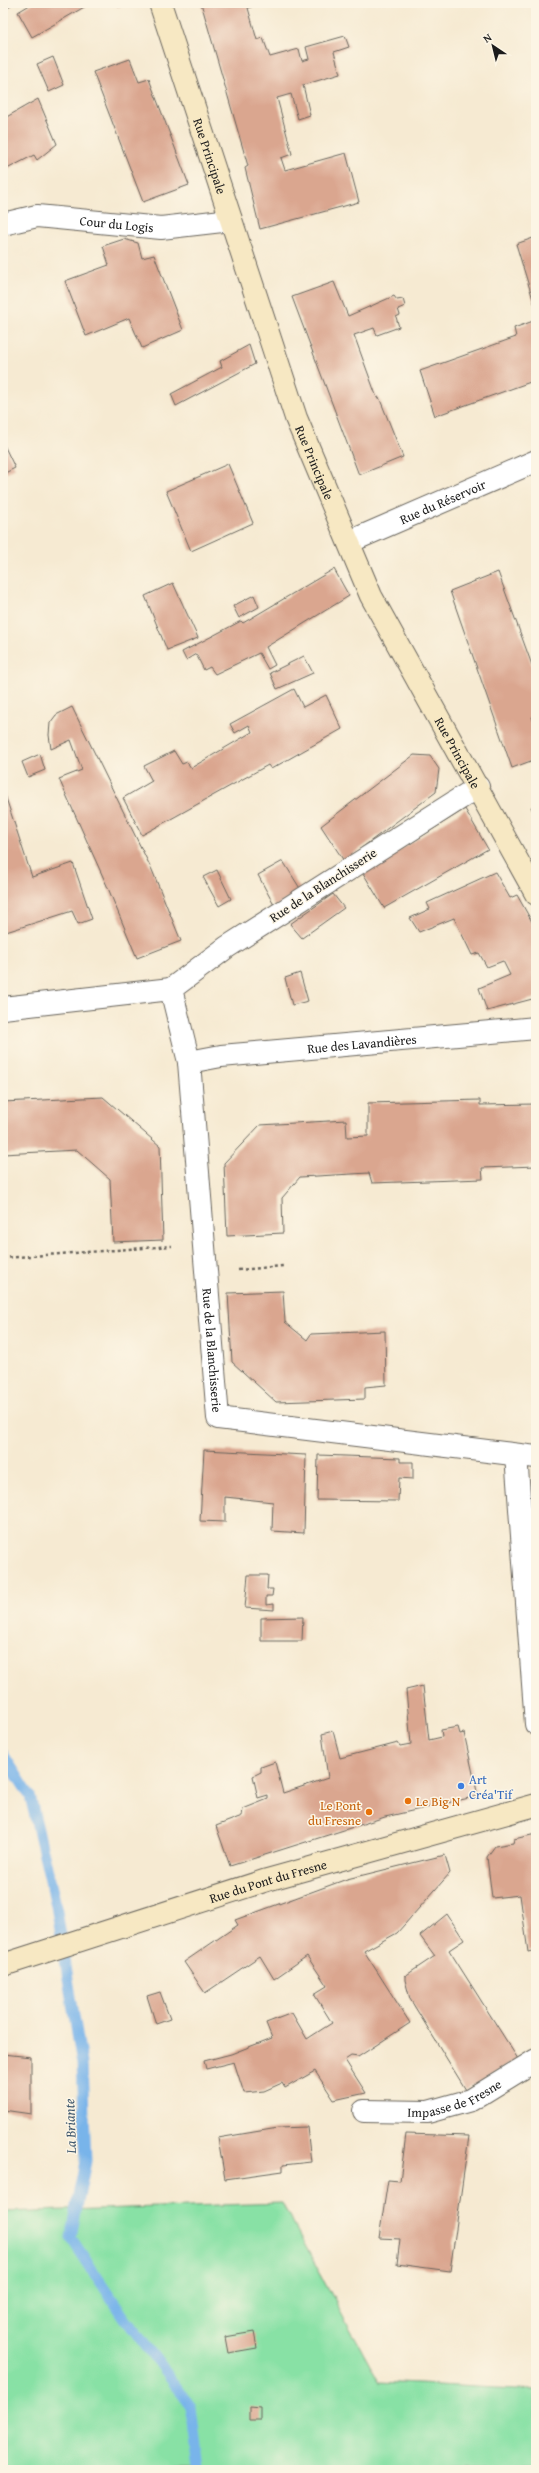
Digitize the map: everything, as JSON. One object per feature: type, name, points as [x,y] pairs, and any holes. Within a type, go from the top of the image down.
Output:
[{"type":"street","name":"Rue Principale","points":[[160,3],[296,418],[371,596],[536,894]]},
{"type":"street","name":"Cour du Logis","points":[[3,224],[37,216],[161,228],[231,220]]},
{"type":"street","name":"Rue du Réservoir","points":[[349,542],[536,461]]},
{"type":"street","name":"Rue de la Blanchisserie","points":[[478,787],[227,947],[171,989],[189,1062],[218,1418],[526,1456]]},
{"type":"street","points":[[3,1008],[171,989]]},
{"type":"street","name":"Rue des Lavandières","points":[[189,1062],[221,1056],[536,1028]]},
{"type":"street","points":[[526,1456],[536,1724]]},
{"type":"street","name":"Rue du Pont du Fresne","points":[[5,1965],[267,1880],[536,1805]]},
{"type":"street","name":"Impasse de Fresne","points":[[364,2111],[428,2112],[471,2100],[536,2060]]},
{"type":"path","points":[[3,10],[14,3]]},
{"type":"path","points":[[3,1258],[204,1244]]},
{"type":"path","points":[[207,1272],[283,1266]]},
{"type":"green space","points":[[282,2203],[379,2382],[536,2390],[536,2470],[3,2470],[3,2212]]},
{"type":"building","points":[[33,3],[85,3],[86,6],[32,37],[18,12]]},
{"type":"building","points":[[117,3],[129,3],[118,7]]},
{"type":"building","points":[[201,3],[263,3],[248,8],[257,40],[263,38],[270,57],[299,49],[302,61],[309,59],[306,47],[345,36],[349,47],[334,52],[340,74],[303,85],[310,115],[298,119],[291,94],[277,98],[292,154],[281,158],[285,170],[346,153],[359,202],[260,229],[245,168],[248,166]]},
{"type":"building","points":[[53,57],[64,85],[49,92],[37,64]]},
{"type":"building","points":[[130,59],[139,82],[149,79],[189,185],[143,202],[93,72]]},
{"type":"building","points":[[38,99],[57,144],[37,160],[34,155],[3,171],[3,119]]},
{"type":"building","points":[[536,237],[536,309],[516,244]]},
{"type":"building","points":[[124,239],[138,243],[142,258],[154,255],[183,330],[142,348],[129,318],[86,336],[65,281],[109,265],[103,246]]},
{"type":"building","points":[[334,282],[348,316],[394,296],[397,300],[403,299],[405,306],[398,309],[400,315],[396,317],[399,327],[377,335],[374,328],[354,335],[377,398],[379,397],[403,457],[359,475],[292,297]]},
{"type":"building","points":[[536,320],[536,380],[435,416],[420,371],[516,337],[514,328]]},
{"type":"building","points":[[249,345],[255,364],[176,406],[171,394],[222,367],[220,361]]},
{"type":"building","points":[[3,443],[15,468],[3,474]]},
{"type":"building","points":[[228,464],[253,523],[191,551],[166,491]]},
{"type":"building","points":[[334,569],[349,596],[266,647],[275,665],[268,669],[259,653],[215,674],[210,667],[204,670],[196,654],[186,660],[182,652],[241,621],[243,623]]},
{"type":"building","points":[[498,572],[536,676],[536,715],[532,717],[536,729],[536,759],[512,768],[450,591]]},
{"type":"building","points":[[173,583],[198,638],[167,650],[145,596]]},
{"type":"building","points":[[254,595],[259,607],[239,618],[233,606]]},
{"type":"building","points":[[304,656],[313,673],[277,689],[270,673]]},
{"type":"building","points":[[294,689],[303,707],[326,695],[342,729],[271,769],[268,765],[142,835],[123,798],[152,781],[144,766],[174,751],[182,764],[187,762],[191,768],[252,732],[249,725],[235,733],[230,724]]},
{"type":"building","points":[[72,707],[152,870],[181,941],[137,958],[108,888],[59,779],[82,770],[71,740],[51,749],[49,735],[50,723],[56,715]]},
{"type":"building","points":[[40,754],[45,770],[28,777],[22,762]]},
{"type":"building","points":[[414,755],[430,756],[439,769],[436,792],[344,861],[321,826]]},
{"type":"building","points":[[3,789],[32,877],[73,863],[92,919],[78,924],[72,911],[3,933]]},
{"type":"building","points":[[536,805],[536,818],[531,807]]},
{"type":"building","points":[[465,809],[488,849],[384,908],[363,873]]},
{"type":"building","points":[[283,861],[301,890],[275,907],[258,875]]},
{"type":"building","points":[[217,870],[231,899],[219,906],[203,877]]},
{"type":"building","points":[[495,872],[510,898],[517,895],[536,929],[536,998],[487,1011],[479,988],[510,975],[503,961],[487,967],[479,953],[472,955],[454,918],[419,932],[410,918],[430,909],[427,903]]},
{"type":"building","points":[[333,894],[344,908],[302,938],[290,924]]},
{"type":"building","points":[[300,973],[308,1001],[292,1005],[285,978]]},
{"type":"building","points":[[103,1097],[160,1146],[163,1240],[113,1242],[110,1179],[77,1150],[3,1154],[3,1102]]},
{"type":"building","points":[[480,1100],[480,1105],[536,1104],[536,1166],[482,1168],[483,1179],[372,1183],[369,1173],[300,1177],[282,1198],[283,1233],[227,1236],[224,1163],[260,1125],[346,1120],[347,1137],[368,1136],[368,1103]]},
{"type":"building","points":[[283,1291],[285,1322],[307,1340],[311,1334],[385,1331],[386,1385],[365,1387],[365,1399],[276,1402],[232,1362],[228,1293]]},
{"type":"building","points":[[204,1450],[306,1455],[304,1533],[272,1531],[273,1502],[225,1497],[225,1522],[200,1521]]},
{"type":"building","points":[[318,1455],[400,1458],[400,1462],[413,1462],[413,1479],[399,1478],[398,1501],[317,1500]]},
{"type":"building","points":[[248,1575],[268,1575],[267,1589],[273,1589],[272,1596],[266,1596],[266,1605],[274,1604],[274,1610],[245,1608]]},
{"type":"building","points":[[303,1617],[302,1641],[261,1641],[261,1618]]},
{"type":"building","points":[[423,1686],[429,1740],[442,1737],[441,1730],[458,1727],[460,1734],[464,1733],[478,1796],[385,1817],[230,1866],[216,1826],[242,1816],[243,1809],[268,1799],[268,1795],[258,1798],[253,1776],[261,1772],[261,1767],[275,1762],[283,1793],[328,1778],[322,1734],[333,1731],[340,1758],[398,1743],[400,1746],[411,1744],[406,1690]]},
{"type":"building","points":[[536,1834],[536,1950],[528,1952],[520,1895],[492,1898],[487,1857],[495,1846],[513,1843],[514,1839]]},
{"type":"building","points":[[445,1855],[450,1873],[397,1933],[364,1951],[410,2023],[358,2057],[351,2056],[345,2060],[366,2093],[334,2100],[315,2071],[285,2088],[282,2083],[264,2091],[244,2093],[234,2062],[206,2069],[204,2061],[231,2054],[272,2038],[266,2023],[292,2013],[307,2039],[332,2023],[314,1994],[327,1986],[307,1956],[274,1979],[260,1956],[205,1993],[184,1962],[238,1925],[235,1920],[347,1879]]},
{"type":"building","points":[[447,1914],[464,1940],[449,1950],[518,2059],[466,2090],[410,1999],[405,1980],[405,1976],[435,1956],[420,1936]]},
{"type":"building","points":[[160,1992],[170,2019],[156,2024],[147,1996]]},
{"type":"building","points":[[3,2054],[31,2057],[31,2114],[3,2110]]},
{"type":"building","points":[[307,2127],[311,2162],[283,2165],[283,2171],[225,2179],[218,2138],[278,2128]]},
{"type":"building","points":[[406,2134],[469,2136],[450,2271],[397,2264],[400,2239],[379,2238],[388,2180],[400,2181]]},
{"type":"building","points":[[254,2332],[257,2348],[228,2353],[225,2337]]},
{"type":"building","points":[[250,2407],[261,2408],[261,2420],[250,2420]]},
{"type":"waterway","name":"La Briante","points":[[3,1754],[30,1796],[56,1905],[82,2064],[86,2161],[71,2238],[124,2317],[191,2406],[199,2470]]},
{"type":"place","name":"Art Créa'Tif","points":[[461,1786]]},
{"type":"place","name":"Le Big N","points":[[408,1801]]},
{"type":"place","name":"Le Pont du Fresne","points":[[369,1812]]}]
